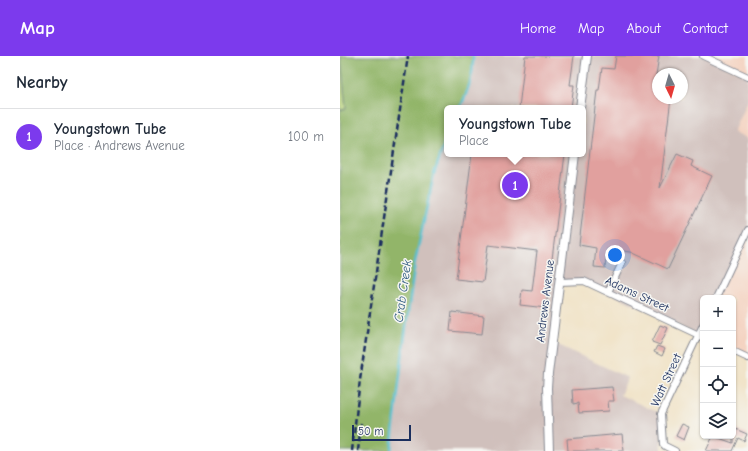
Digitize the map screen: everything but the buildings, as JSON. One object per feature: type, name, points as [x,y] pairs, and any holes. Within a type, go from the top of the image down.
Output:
[{"type":"street","points":[[580,105],[586,56]]},
{"type":"street","points":[[703,56],[748,77]]},
{"type":"street","name":"Andrews Avenue","points":[[549,451],[547,388],[575,157]]},
{"type":"street","points":[[718,295],[746,241],[748,230]]},
{"type":"street","points":[[608,292],[622,263]]},
{"type":"street","name":"Adams Street","points":[[559,282],[584,281],[700,336]]},
{"type":"street","name":"Watt Street","points":[[676,451],[663,444],[661,414],[700,338]]},
{"type":"street","points":[[736,352],[748,358]]},
{"type":"shaded area","points":[[473,56],[703,56],[748,77],[748,101],[734,132],[748,138],[748,230],[717,295],[700,295],[699,335],[584,281],[560,282],[552,342],[628,378],[620,395],[661,414],[662,451],[391,451],[415,262],[434,174],[444,142],[444,157],[586,157],[586,105],[462,105],[465,99]]},
{"type":"shaded area","points":[[703,56],[748,56],[748,77]]},
{"type":"shaded area","points":[[748,101],[748,138],[734,132]]},
{"type":"shaded area","points":[[744,240],[748,242],[748,357],[736,352],[736,295],[717,295]]},
{"type":"green space","points":[[340,56],[346,109],[340,110]]},
{"type":"green space","points":[[341,56],[473,56],[470,83],[461,105],[444,105],[444,145],[434,174],[415,262],[391,451],[340,451],[340,110],[346,109]]},
{"type":"waterway","name":"Crab Creek","points":[[462,105],[470,83],[473,69],[473,56]]},
{"type":"waterway","name":"Crab Creek","points":[[391,451],[415,262],[434,174],[444,145]]},
{"type":"railway","points":[[352,451],[360,380],[408,56]]},
{"type":"railway","points":[[358,451],[361,423]]},
{"type":"place","name":"Youngstown Tube","points":[[515,185]]}]
